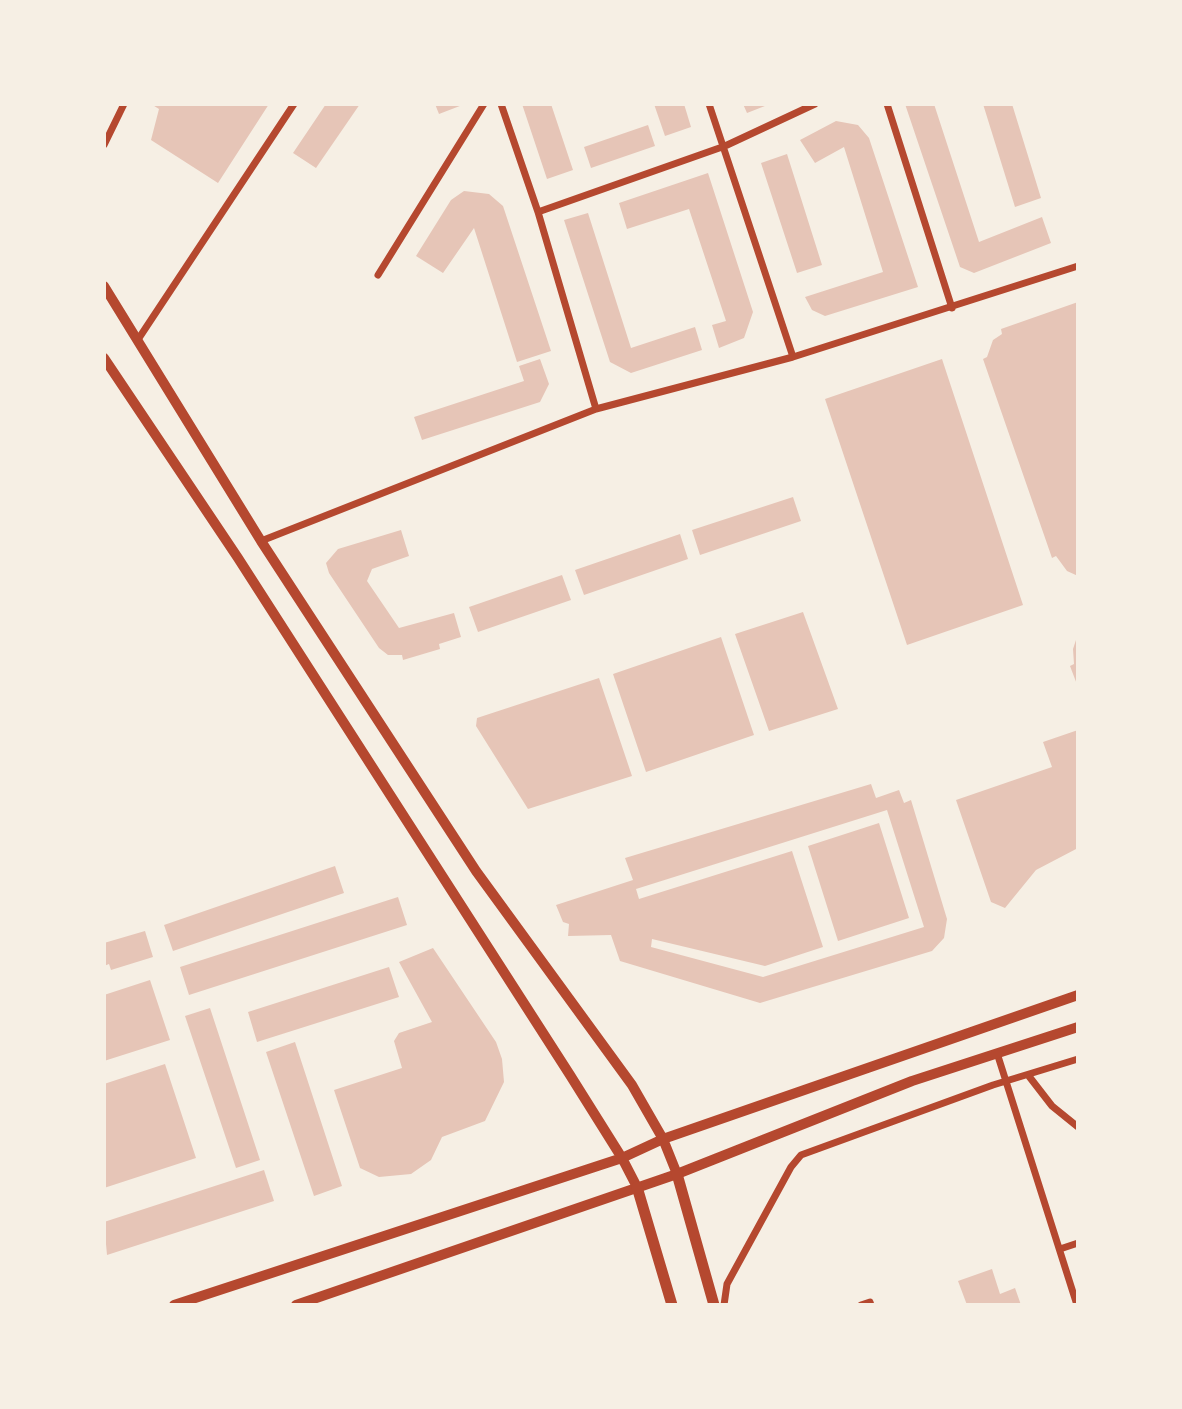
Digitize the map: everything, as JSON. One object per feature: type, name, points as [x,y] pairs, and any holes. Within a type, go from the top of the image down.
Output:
[{"type":"main road","points":[[104,286],[139,338],[261,541],[476,871],[632,1085],[663,1139],[677,1174],[714,1305]]},
{"type":"main road","points":[[104,358],[247,571],[622,1158],[637,1187],[672,1305]]},
{"type":"main road","points":[[174,1305],[622,1158],[663,1139],[1078,995]]},
{"type":"main road","points":[[296,1305],[677,1174],[912,1081],[1078,1027]]},
{"type":"street","points":[[104,145],[124,104]]},
{"type":"street","points":[[139,338],[294,104]]},
{"type":"street","points":[[378,275],[484,104]]},
{"type":"street","points":[[501,104],[538,212],[596,409]]},
{"type":"street","points":[[709,104],[793,357]]},
{"type":"street","points":[[538,212],[725,146],[815,104]]},
{"type":"street","points":[[887,104],[952,308]]},
{"type":"street","points":[[261,541],[596,409],[793,357],[1078,266]]},
{"type":"street","points":[[997,1053],[1077,1305]]},
{"type":"street","points":[[724,1305],[727,1284],[791,1167],[801,1155],[1006,1081],[1078,1059]]},
{"type":"street","points":[[1028,1075],[1052,1106],[1078,1127]]},
{"type":"street","points":[[1060,1249],[1078,1243]]},
{"type":"street","points":[[861,1305],[870,1302],[871,1305]]},
{"type":"building","points":[[151,104],[269,104],[218,183],[151,140],[159,109]]},
{"type":"building","points":[[326,104],[360,104],[316,168],[293,153]]},
{"type":"building","points":[[435,104],[465,104],[439,114]]},
{"type":"building","points":[[522,104],[551,104],[573,170],[547,179]]},
{"type":"building","points":[[654,104],[684,104],[691,127],[665,136]]},
{"type":"building","points":[[743,104],[770,104],[747,113]]},
{"type":"building","points":[[905,104],[934,104],[979,242],[1042,217],[1051,243],[974,273],[960,267]]},
{"type":"building","points":[[983,104],[1012,104],[1041,198],[1015,207]]},
{"type":"building","points":[[836,121],[858,125],[869,138],[918,287],[825,316],[812,310],[805,297],[883,272],[844,147],[815,163],[800,140]]},
{"type":"building","points":[[648,125],[655,146],[591,168],[584,147]]},
{"type":"building","points":[[787,154],[822,265],[797,273],[761,163]]},
{"type":"building","points":[[708,173],[753,312],[744,338],[719,348],[712,325],[726,321],[689,209],[627,229],[619,203]]},
{"type":"building","points":[[464,191],[489,194],[503,206],[551,351],[517,362],[474,228],[443,273],[416,256],[451,200]]},
{"type":"building","points":[[588,213],[631,348],[695,327],[702,350],[631,373],[610,362],[564,220]]},
{"type":"building","points":[[1078,302],[1078,576],[1067,571],[1056,556],[1052,558],[983,359],[987,357],[993,340],[1002,334],[1001,329]]},
{"type":"building","points":[[540,359],[549,384],[540,402],[422,440],[414,417],[524,381],[519,366]]},
{"type":"building","points":[[942,359],[1023,605],[907,645],[825,399]]},
{"type":"building","points":[[793,497],[801,521],[700,555],[692,530]]},
{"type":"building","points":[[401,530],[409,556],[372,569],[367,581],[399,628],[454,613],[461,637],[439,644],[440,649],[403,660],[402,655],[388,655],[379,648],[329,573],[326,563],[338,549]]},
{"type":"building","points":[[680,534],[688,559],[584,595],[575,570]]},
{"type":"building","points":[[562,575],[571,600],[478,632],[469,607]]},
{"type":"building","points":[[803,612],[838,709],[769,731],[735,634]]},
{"type":"building","points":[[1078,634],[1078,687],[1070,666],[1074,664],[1073,649]]},
{"type":"building","points":[[721,637],[754,735],[646,772],[613,674]]},
{"type":"building","points":[[599,678],[632,776],[528,809],[476,726],[477,718]]},
{"type":"building","points":[[1078,730],[1078,848],[1036,870],[1005,908],[991,902],[956,800],[1052,767],[1043,742]]},
{"type":"building","points":[[871,784],[876,798],[899,790],[904,803],[911,800],[947,919],[944,938],[932,951],[760,1003],[620,961],[611,935],[568,936],[569,924],[563,922],[556,905],[633,880],[625,858]],"holes":[[[887,810],[924,927],[763,977],[651,947],[652,939],[765,966],[823,947],[792,851],[639,899],[636,889]]]},
{"type":"building","points":[[879,823],[909,918],[838,941],[808,846]]},
{"type":"building","points":[[335,866],[344,893],[173,951],[164,925]]},
{"type":"building","points":[[398,897],[407,925],[189,995],[180,967]]},
{"type":"building","points":[[145,931],[153,957],[111,970],[109,964],[104,966],[104,943]]},
{"type":"building","points":[[433,948],[496,1042],[502,1059],[504,1082],[485,1121],[442,1137],[431,1160],[411,1174],[379,1177],[360,1168],[334,1090],[402,1068],[394,1041],[399,1033],[432,1022],[399,962]]},
{"type":"building","points":[[389,967],[399,997],[257,1042],[248,1012]]},
{"type":"building","points":[[150,980],[170,1040],[104,1061],[104,995]]},
{"type":"building","points":[[210,1008],[260,1160],[236,1168],[185,1016]]},
{"type":"building","points":[[295,1042],[342,1186],[314,1196],[266,1052]]},
{"type":"building","points":[[165,1064],[196,1158],[104,1188],[104,1084]]},
{"type":"building","points":[[264,1170],[274,1201],[107,1255],[104,1222]]},
{"type":"building","points":[[992,1269],[1000,1294],[1015,1288],[1021,1305],[967,1305],[958,1281]]}]
